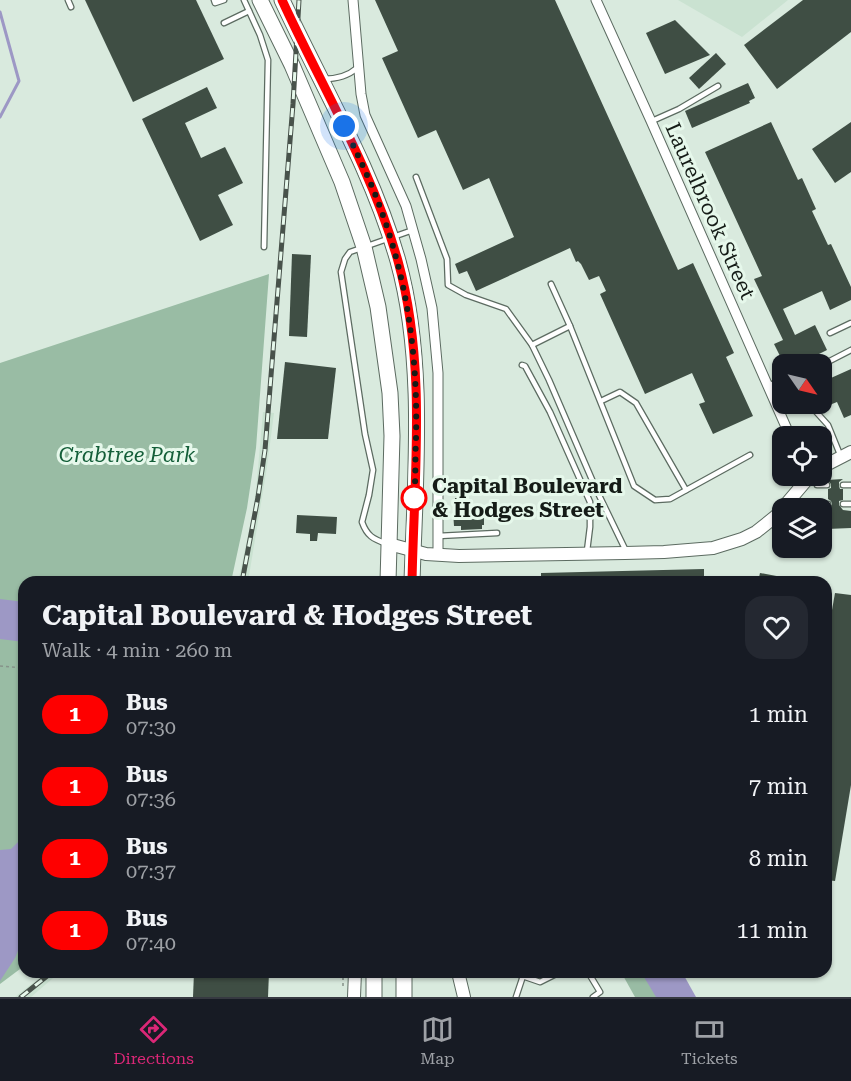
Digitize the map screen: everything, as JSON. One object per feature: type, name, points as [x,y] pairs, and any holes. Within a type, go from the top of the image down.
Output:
[{"type":"main road","points":[[282,0],[368,175],[398,260],[412,333],[415,369],[412,576]]},
{"type":"main road","points":[[255,5],[292,65],[342,183],[364,247],[378,307],[390,393],[392,436],[388,576]]},
{"type":"main road","points":[[374,978],[374,997]]},
{"type":"main road","points":[[404,978],[404,997]]},
{"type":"street","points":[[353,0],[365,115],[406,206],[432,308],[438,373],[438,555]]},
{"type":"street","name":"Laurelbrook Street","points":[[596,0],[772,392]]},
{"type":"street","points":[[832,462],[846,455]]},
{"type":"street","points":[[389,544],[438,555],[627,553],[713,548],[756,532],[776,516],[803,486]]},
{"type":"street","points":[[354,997],[355,978]]},
{"type":"street","points":[[459,978],[464,997]]},
{"type":"lane","points":[[68,0],[71,7]]},
{"type":"lane","points":[[214,0],[215,3],[224,0]]},
{"type":"lane","points":[[244,0],[255,5]]},
{"type":"lane","points":[[224,23],[255,5]]},
{"type":"lane","points":[[255,5],[260,34],[268,60],[264,247]]},
{"type":"lane","points":[[320,79],[336,79],[348,75],[359,67]]},
{"type":"lane","points":[[651,121],[679,109],[718,86]]},
{"type":"lane","points":[[416,177],[447,259],[448,285],[466,295],[506,309],[532,345],[627,553]]},
{"type":"lane","points":[[389,544],[377,541],[368,535],[362,522],[373,470],[365,434],[341,272],[350,252],[413,230]]},
{"type":"lane","points":[[551,284],[634,486],[655,500],[670,499],[750,455]]},
{"type":"lane","points":[[830,333],[851,323]]},
{"type":"lane","points":[[532,345],[570,326]]},
{"type":"lane","points":[[832,360],[851,351]]},
{"type":"lane","points":[[522,365],[531,374],[546,404],[590,502],[590,527],[586,554]]},
{"type":"lane","points":[[768,386],[772,384]]},
{"type":"lane","points":[[601,401],[620,392],[636,403],[686,490]]},
{"type":"lane","points":[[818,414],[828,425],[846,455]]},
{"type":"lane","points":[[843,485],[851,485]]},
{"type":"lane","points":[[843,504],[851,504]]},
{"type":"lane","points":[[438,536],[497,533]]},
{"type":"lane","points":[[516,997],[522,978]]},
{"type":"lane","points":[[529,978],[540,982],[548,978]]},
{"type":"lane","points":[[592,978],[600,992],[593,997]]},
{"type":"path","points":[[0,666],[18,668]]},
{"type":"path","points":[[342,988],[343,978]]},
{"type":"shaded area","points":[[678,0],[788,0],[742,37]]},
{"type":"shaded area","points":[[263,412],[274,413],[249,576],[239,576],[252,517]]},
{"type":"shaded area","points":[[0,599],[18,601],[18,641],[0,639]]},
{"type":"shaded area","points":[[18,842],[18,951],[0,981],[0,850],[11,849]]},
{"type":"shaded area","points":[[39,978],[53,978],[31,997],[15,997]]},
{"type":"shaded area","points":[[645,978],[685,978],[696,997],[656,997]]},
{"type":"green space","name":"Crabtree Park","points":[[269,274],[256,448],[247,508],[232,576],[18,576],[18,970],[0,984],[0,363]]},
{"type":"green space","points":[[624,978],[671,978],[682,997],[635,997]]},
{"type":"building","points":[[85,0],[196,0],[224,59],[133,102]]},
{"type":"building","points":[[375,0],[555,0],[678,270],[693,263],[734,353],[726,357],[753,416],[713,434],[699,404],[705,402],[692,373],[645,394],[600,294],[606,291],[599,276],[589,280],[581,264],[576,262],[570,248],[476,291],[467,271],[459,274],[455,264],[514,237],[489,178],[463,190],[436,130],[418,138],[382,58],[398,51]]},
{"type":"building","points":[[803,0],[851,0],[851,32],[777,89],[744,45]]},
{"type":"building","points":[[675,20],[710,55],[665,74],[646,33]]},
{"type":"building","points":[[716,53],[726,64],[699,89],[689,78]]},
{"type":"building","points":[[748,83],[755,98],[749,101],[750,103],[692,128],[685,111]]},
{"type":"building","points":[[207,87],[217,108],[185,123],[201,158],[225,147],[243,183],[218,195],[233,225],[200,241],[142,119]]},
{"type":"building","points":[[771,122],[798,180],[802,178],[816,209],[812,211],[828,245],[831,244],[851,287],[851,300],[830,310],[822,291],[783,309],[795,335],[815,325],[827,350],[819,354],[779,354],[774,344],[783,340],[754,279],[762,276],[705,152]]},
{"type":"building","points":[[851,122],[851,172],[835,183],[812,149]]},
{"type":"building","points":[[292,254],[311,255],[307,337],[289,336]]},
{"type":"building","points":[[285,362],[336,368],[328,439],[277,439]]},
{"type":"building","points":[[851,369],[851,415],[844,418],[837,402],[832,404],[832,378]]},
{"type":"building","points":[[843,479],[839,482],[840,489],[843,489],[843,500],[839,501],[839,505],[843,510],[851,511],[851,528],[832,529],[832,498],[828,498],[828,489],[832,486],[832,480]]},
{"type":"building","points":[[455,498],[466,498],[467,511],[484,511],[482,529],[461,530],[461,526],[454,526]]},
{"type":"building","points":[[297,515],[337,517],[336,534],[318,533],[317,541],[310,541],[310,534],[296,533]]},
{"type":"building","points":[[704,569],[704,576],[541,576],[541,573]]},
{"type":"building","points":[[760,573],[776,576],[759,576]]},
{"type":"building","points":[[835,593],[851,595],[851,785],[835,881],[832,881],[832,610]]},
{"type":"building","points":[[194,978],[269,978],[268,997],[193,997]]},
{"type":"waterway","points":[[0,12],[19,81],[0,117]]},
{"type":"railway","points":[[243,576],[265,450],[293,104],[299,0]]},
{"type":"railway","points":[[21,997],[45,978]]},
{"type":"bus line","name":"1","points":[[282,0],[368,175],[387,226],[402,277],[412,333],[415,369],[412,576]]},
{"type":"place","name":"Capital Boulevard & Hodges Street","points":[[414,498]]},
{"type":"route","points":[[344,126],[368,175],[387,226],[402,277],[412,333],[415,369],[414,498]]}]
